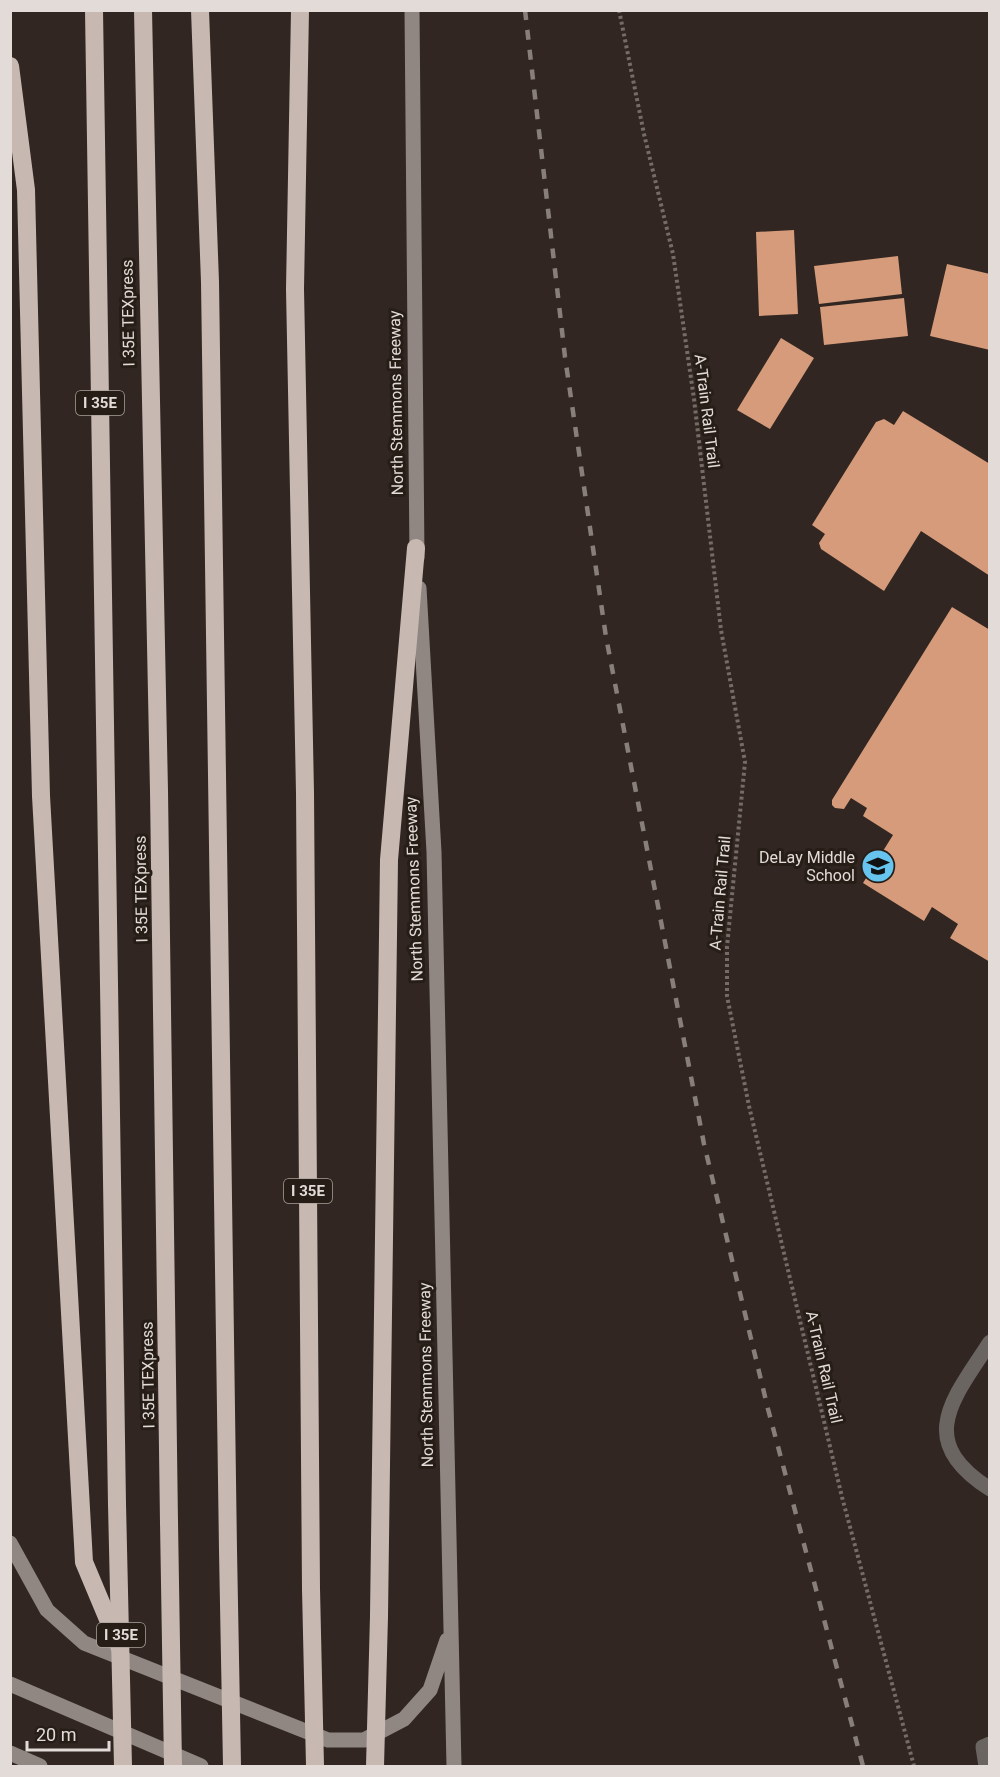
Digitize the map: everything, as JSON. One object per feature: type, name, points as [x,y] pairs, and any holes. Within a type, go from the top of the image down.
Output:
[{"type":"highway","name":"I 35E","points":[[94,10],[123,1767]]},
{"type":"highway","name":"I 35E TEXpress","points":[[143,10],[159,791],[173,1767]]},
{"type":"highway","points":[[200,10],[210,282],[232,1767]]},
{"type":"highway","name":"I 35E","points":[[300,10],[295,289],[305,805],[311,1589],[315,1767]]},
{"type":"highway","points":[[10,66],[26,190],[41,796],[84,1563],[121,1649]]},
{"type":"highway","points":[[375,1767],[389,861],[416,548]]},
{"type":"main road","name":"North Stemmons Freeway","points":[[412,10],[416,548],[434,852],[454,1767]]},
{"type":"main road","points":[[10,1543],[47,1610],[84,1643],[328,1740],[364,1740],[404,1719],[430,1690],[451,1629]]},
{"type":"main road","points":[[10,1684],[201,1767]]},
{"type":"main road","points":[[10,1753],[40,1767]]},
{"type":"street","points":[[990,1342],[951,1403],[946,1426],[949,1445],[957,1464],[990,1489]]},
{"type":"street","points":[[986,1767],[983,1747],[990,1744]]},
{"type":"path","name":"A-Train Rail Trail","points":[[619,10],[644,134],[673,254],[694,399],[721,630],[745,762],[727,947],[727,996],[749,1106],[842,1497],[914,1767]]},
{"type":"building","points":[[794,230],[798,314],[759,316],[756,232]]},
{"type":"building","points":[[898,256],[902,294],[819,304],[814,266]]},
{"type":"building","points":[[947,264],[990,274],[990,350],[930,336]]},
{"type":"building","points":[[904,298],[908,336],[824,345],[820,307]]},
{"type":"building","points":[[781,338],[814,358],[770,429],[737,410]]},
{"type":"building","points":[[903,411],[990,464],[990,576],[921,531],[884,591],[821,549],[819,543],[825,534],[812,525],[876,422],[884,419],[894,425]]},
{"type":"building","points":[[952,607],[990,630],[990,962],[950,938],[958,924],[932,907],[924,921],[863,883],[893,835],[863,816],[867,808],[851,798],[844,809],[835,808],[832,805],[832,800]]},
{"type":"railway","points":[[525,10],[565,357],[606,637],[704,1144],[768,1409],[863,1766]]},
{"type":"place","name":"DeLay Middle School","points":[[878,866]]}]
